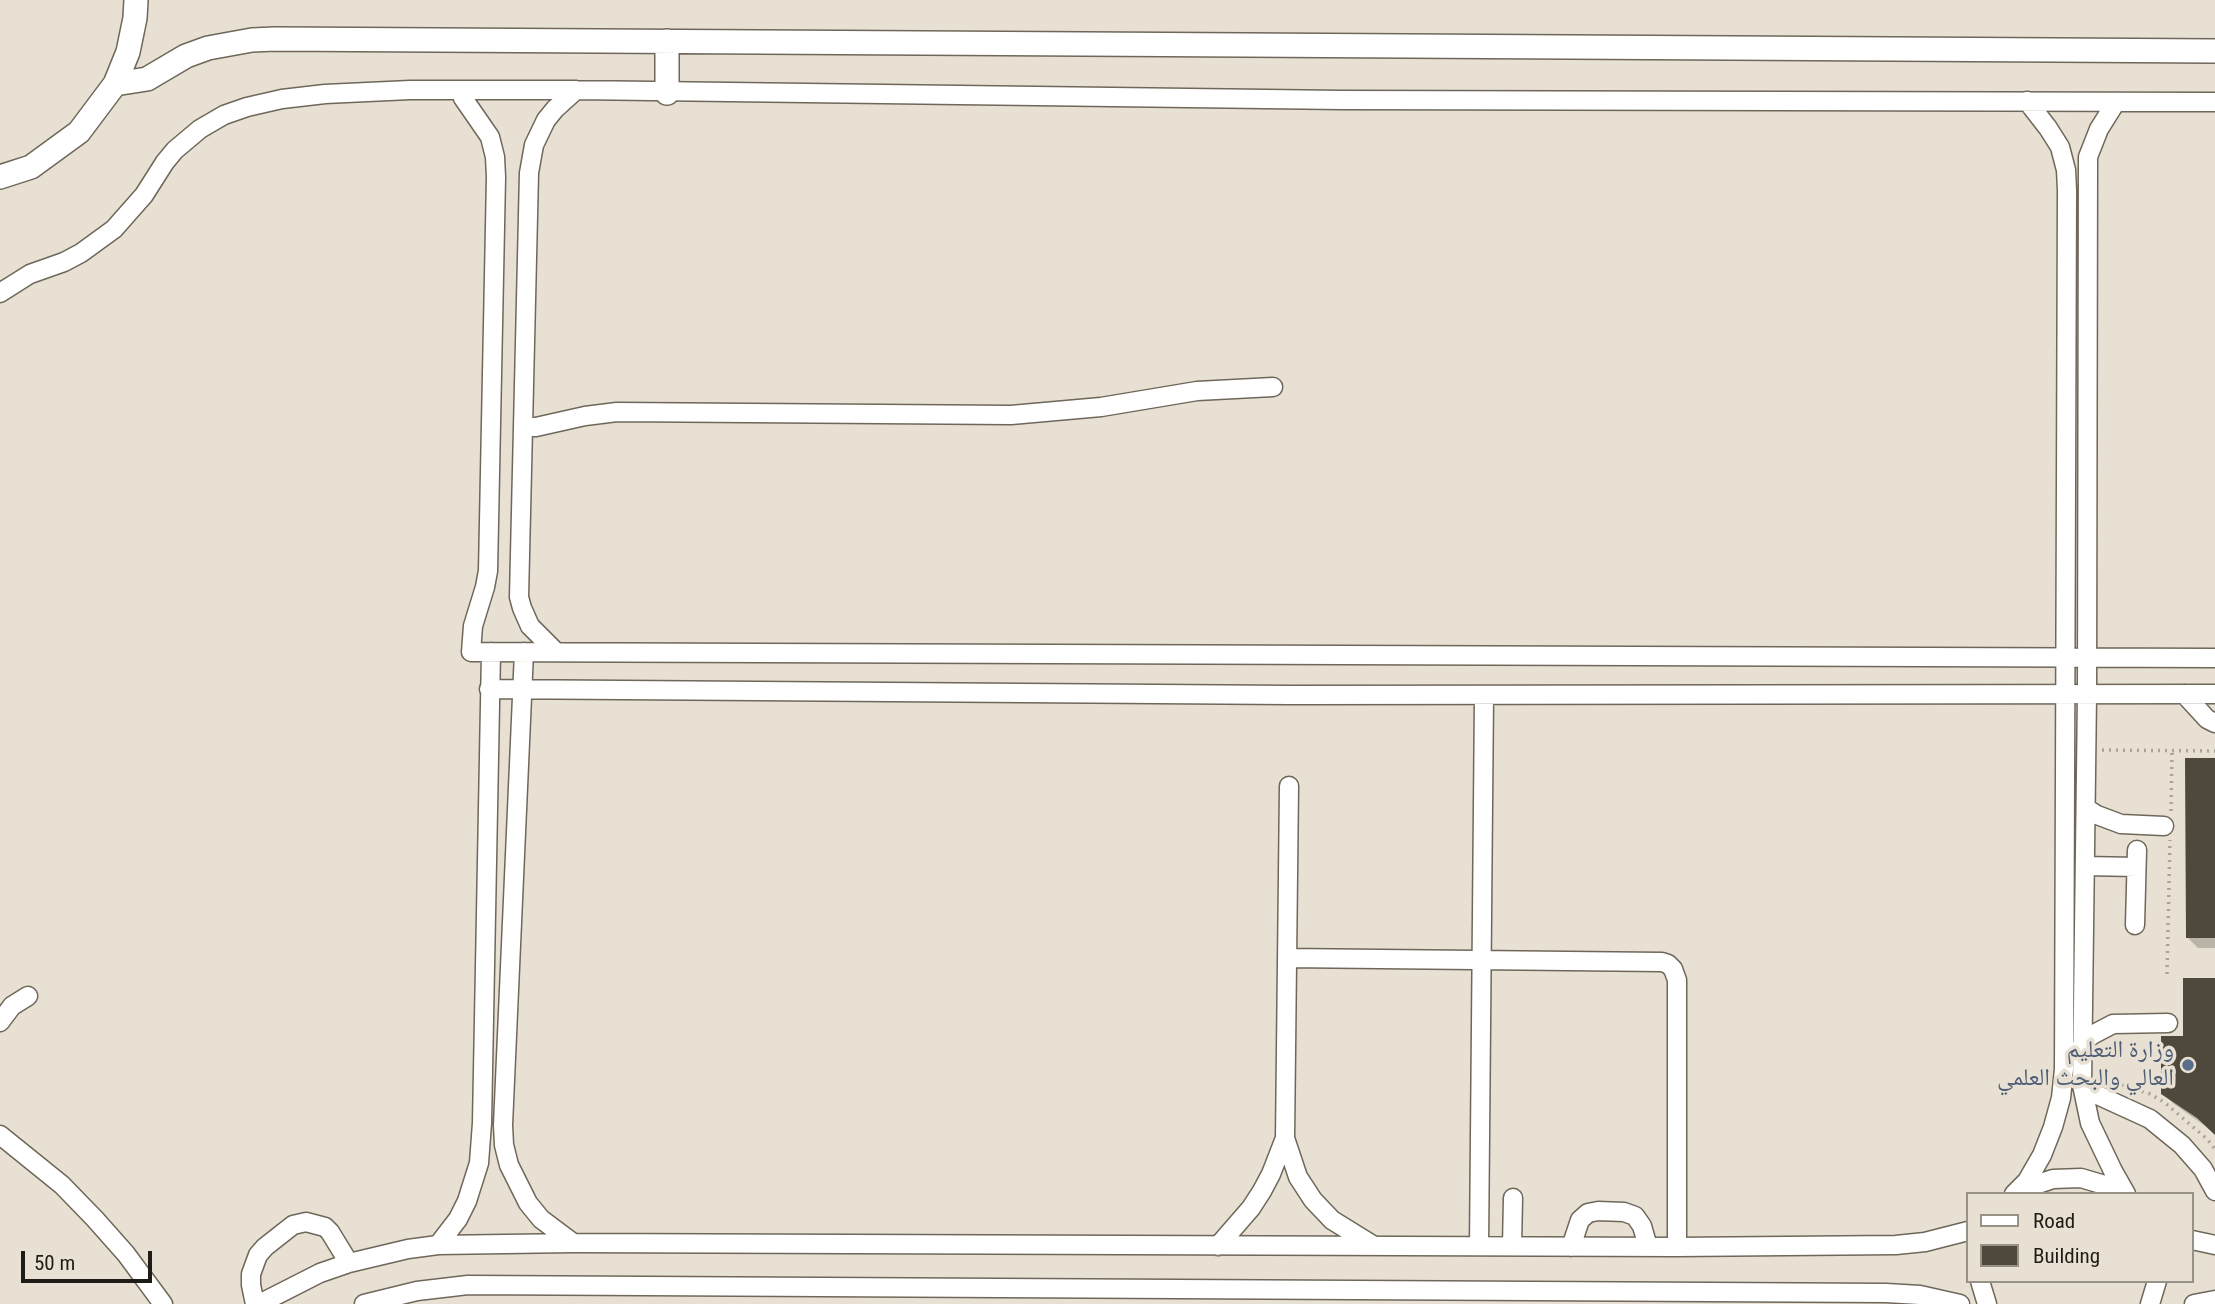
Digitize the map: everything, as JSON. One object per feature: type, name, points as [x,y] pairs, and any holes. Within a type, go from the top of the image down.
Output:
[{"type":"main road","points":[[0,177],[31,167],[79,132],[115,85],[128,52],[136,0]]},
{"type":"main road","points":[[115,85],[147,79],[186,56],[208,48],[252,40],[2215,51]]},
{"type":"main road","points":[[667,41],[667,93]]},
{"type":"street","points":[[0,293],[16,280],[64,262],[96,243],[130,213],[175,150],[200,129],[224,115],[247,107],[282,99],[325,94],[400,90],[576,90],[1342,100],[2215,103]]},
{"type":"street","points":[[556,652],[530,625],[520,597],[531,159],[534,145],[546,120],[576,90]]},
{"type":"street","points":[[461,91],[490,137],[496,177],[488,571],[473,626],[471,652],[2215,657]]},
{"type":"street","points":[[2018,1192],[2027,1181],[2049,1136],[2061,1098],[2064,1069],[2067,190],[2066,170],[2060,147],[2049,128],[2027,101]]},
{"type":"street","points":[[2116,102],[2099,129],[2088,158],[2087,750],[2082,1086],[2090,1123],[2125,1192]]},
{"type":"street","points":[[523,427],[617,412],[1011,415],[1101,407],[1197,391],[1273,387]]},
{"type":"street","points":[[438,1245],[458,1219],[467,1201],[479,1163],[491,652]]},
{"type":"street","points":[[524,652],[503,1111],[504,1145],[509,1165],[528,1203],[541,1219],[573,1243]]},
{"type":"street","points":[[489,689],[1484,695],[2215,694]]},
{"type":"street","points":[[2184,694],[2207,719],[2215,723]]},
{"type":"street","points":[[1479,1246],[1484,695]]},
{"type":"street","points":[[1218,1246],[1262,1191],[1285,1138],[1289,786]]},
{"type":"street","points":[[2086,807],[2121,824],[2168,824]]},
{"type":"street","points":[[2085,866],[2136,859],[2135,925]]},
{"type":"street","points":[[1287,958],[1662,962],[1673,969],[1676,980],[1676,1247]]},
{"type":"street","points":[[0,1022],[12,1006],[28,996]]},
{"type":"street","points":[[2082,1044],[2091,1035],[2112,1024],[2168,1023]]},
{"type":"street","points":[[2082,1086],[2150,1119],[2182,1145],[2203,1169],[2215,1191]]},
{"type":"street","points":[[0,1135],[37,1163],[87,1210],[126,1254],[163,1304]]},
{"type":"street","points":[[1285,1138],[1298,1177],[1313,1200],[1332,1220],[1374,1246]]},
{"type":"street","points":[[2019,1192],[2053,1178],[2081,1178],[2108,1186],[2116,1192]]},
{"type":"street","points":[[1512,1246],[1513,1198]]},
{"type":"street","points":[[1571,1247],[1580,1220],[1588,1213],[1598,1211],[1624,1212],[1635,1216],[1642,1226],[1648,1247]]},
{"type":"street","points":[[349,1263],[325,1227],[306,1222],[293,1225],[258,1255],[251,1274],[252,1295],[257,1304],[320,1273],[349,1263],[438,1245],[573,1243],[1676,1247],[1906,1244],[1952,1237],[1966,1232]]},
{"type":"street","points":[[2194,1240],[2215,1245]]},
{"type":"street","points":[[1981,1283],[1987,1304]]},
{"type":"street","points":[[2150,1304],[2156,1283]]},
{"type":"street","points":[[363,1304],[417,1291],[468,1285],[1886,1293],[1920,1295],[1960,1304]]},
{"type":"street","points":[[2194,1304],[2215,1300]]},
{"type":"path","points":[[2087,750],[2215,751]]},
{"type":"path","points":[[2167,974],[2168,824],[2172,751]]},
{"type":"building","points":[[2185,758],[2215,758],[2215,938],[2186,938]]},
{"type":"building","name":"وزارة التعليم العالي والبحث العلمي","points":[[2183,978],[2215,978],[2215,1135],[2197,1118],[2161,1094],[2161,1036],[2183,1036]]},
{"type":"place","name":"وزارة التعليم العالي والبحث العلمي","points":[[2188,1065]]}]
